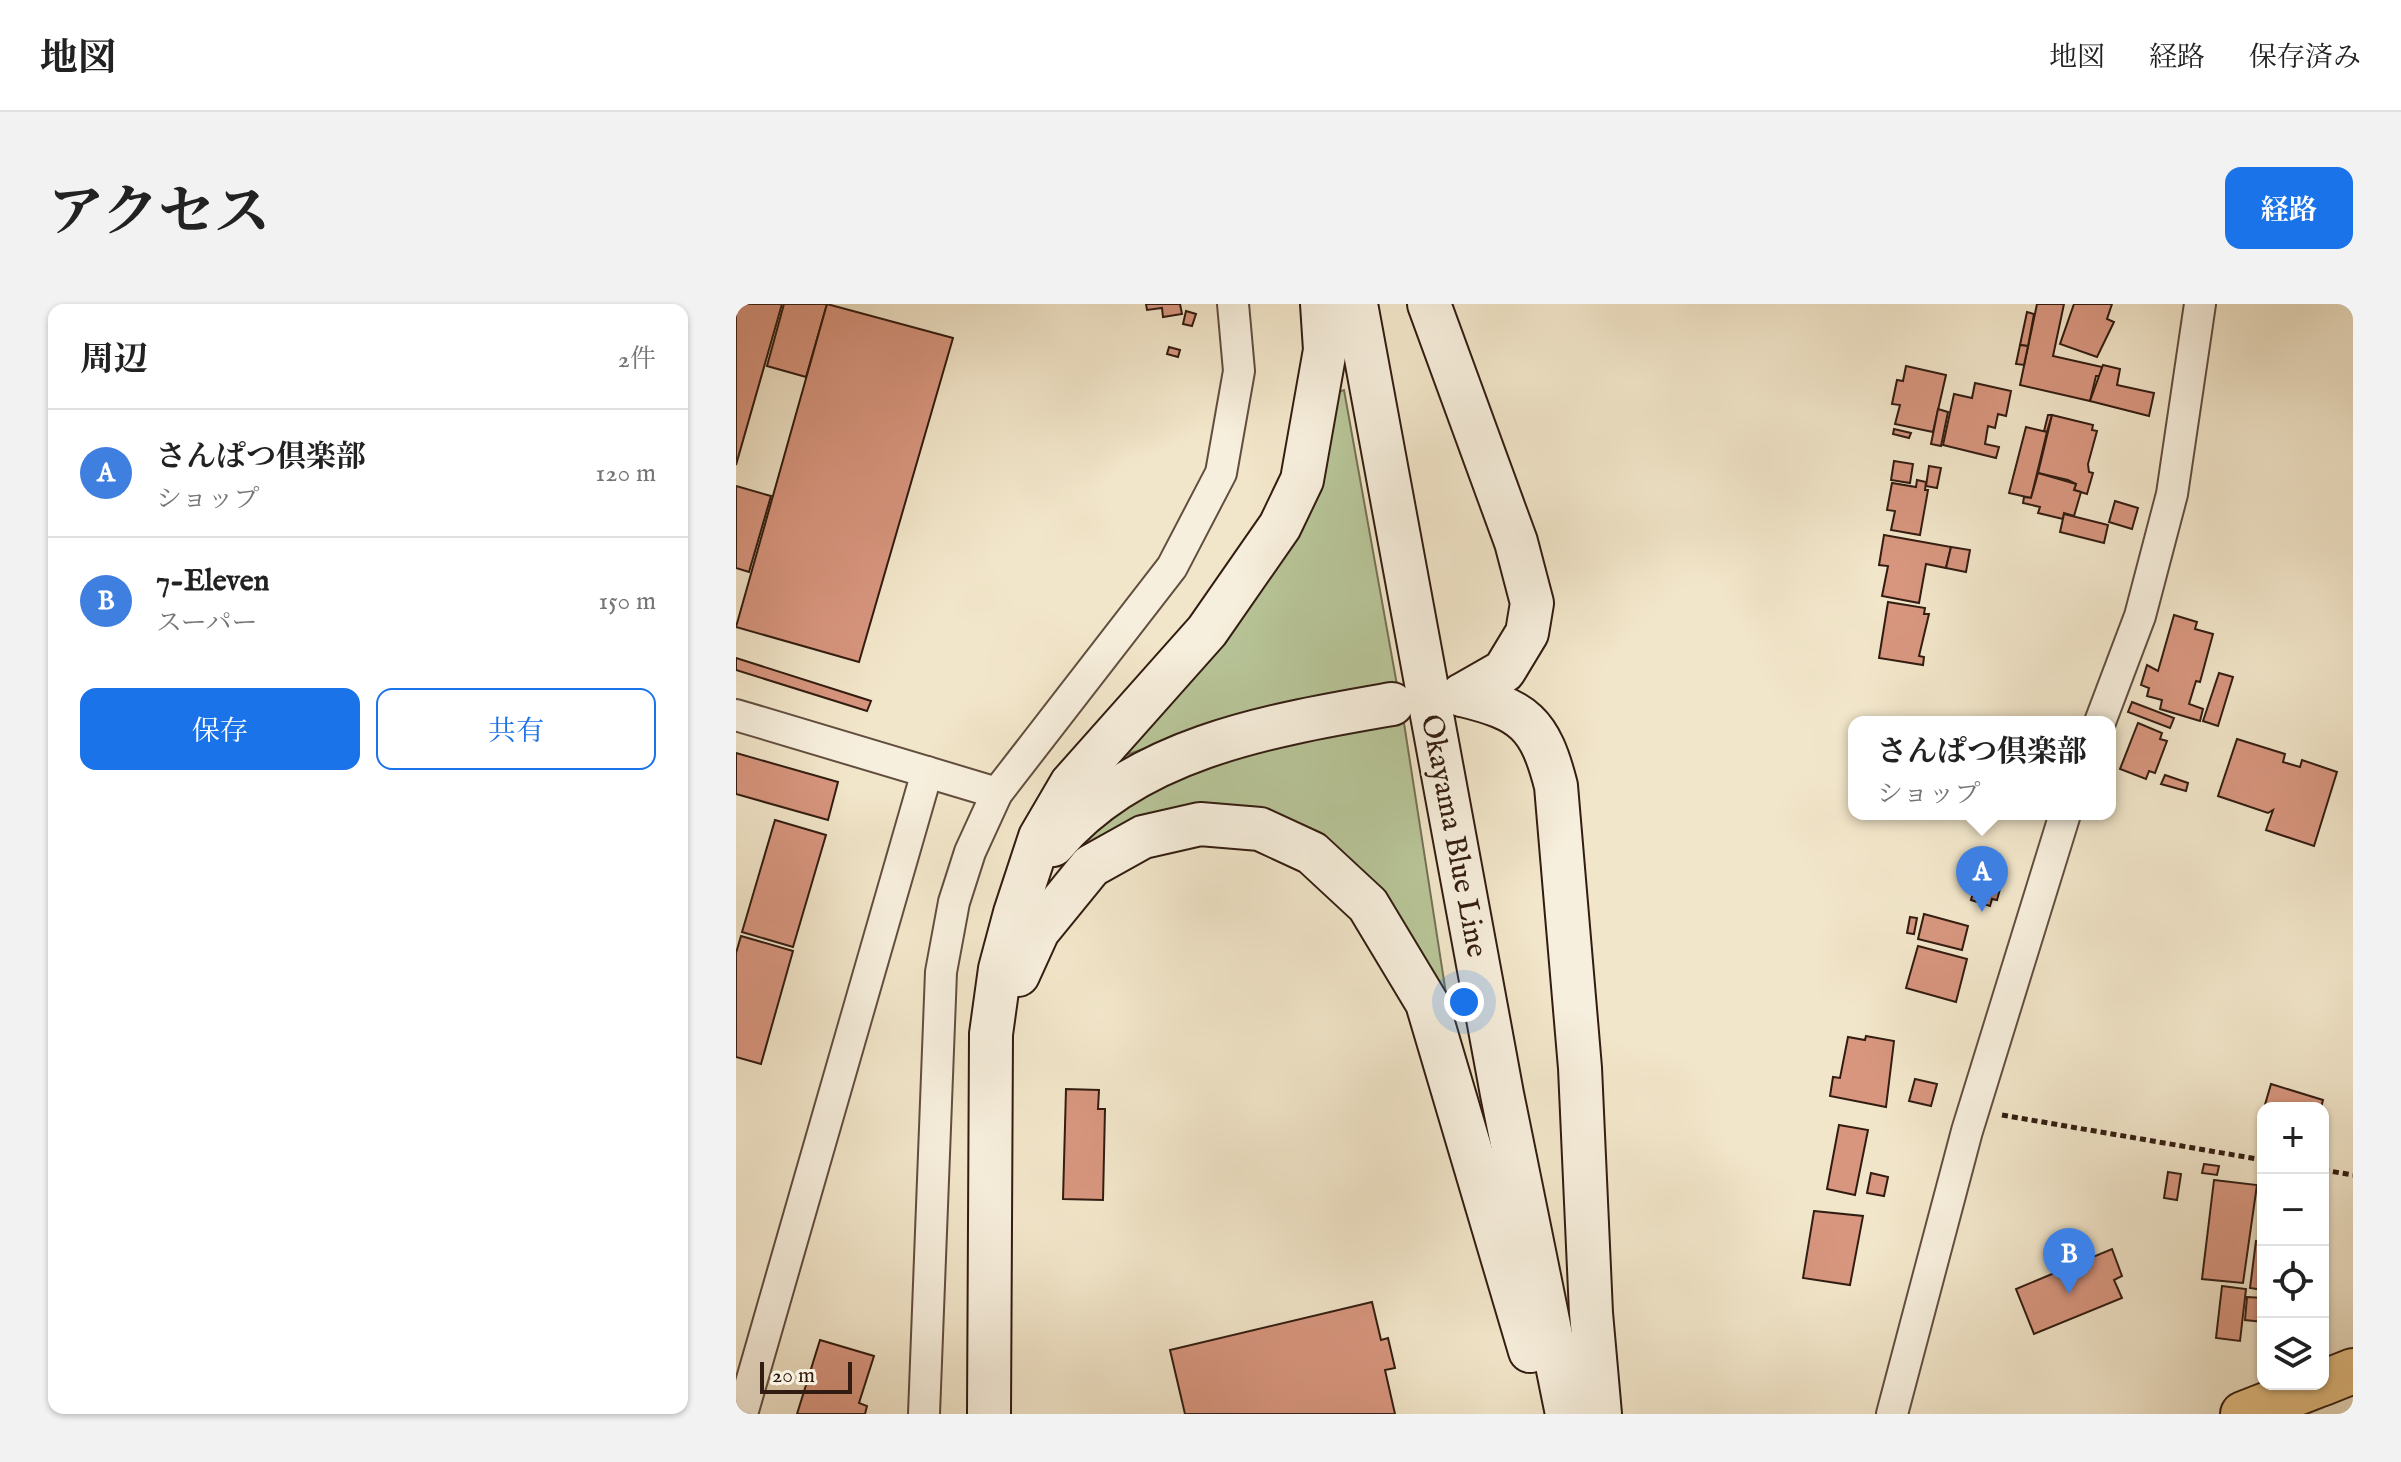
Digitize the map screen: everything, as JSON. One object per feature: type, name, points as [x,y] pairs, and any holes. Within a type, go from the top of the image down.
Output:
[{"type":"main road","points":[[989,1414],[991,1034],[1000,969],[1015,913],[1040,837],[1071,784],[1207,631],[1280,526],[1302,480],[1325,350],[1322,304]]},
{"type":"main road","name":"Okayama Blue Line","points":[[1356,304],[1502,1094],[1567,1414]]},
{"type":"main road","points":[[1429,304],[1516,542],[1532,603],[1527,633],[1504,671],[1462,695],[1501,704],[1530,721],[1547,749],[1556,786],[1580,1068],[1591,1313],[1600,1414]]},
{"type":"main road","points":[[1015,913],[1054,843],[1094,805],[1130,778],[1182,754],[1228,740],[1392,704]]},
{"type":"main road","points":[[991,1034],[1038,931],[1091,866],[1143,837],[1200,824],[1260,829],[1312,853],[1368,905],[1427,1003],[1550,1414]]},
{"type":"main road","points":[[2329,1380],[2353,1371]]},
{"type":"main road","points":[[2243,1414],[2304,1390]]},
{"type":"street","points":[[924,1414],[941,972],[954,902],[970,852],[997,793],[1172,567],[1221,473],[1239,371],[1233,304]]},
{"type":"street","points":[[2102,716],[2140,616],[2172,494],[2200,304]]},
{"type":"street","points":[[736,715],[997,793]]},
{"type":"street","points":[[742,1414],[927,772]]},
{"type":"street","points":[[1892,1414],[1973,1111],[2063,820]]},
{"type":"path","points":[[1973,1111],[2257,1159]]},
{"type":"path","points":[[2329,1171],[2353,1175]]},
{"type":"green space","points":[[1344,390],[1397,685],[1179,736],[1118,758],[1144,721],[1332,394]]},
{"type":"green space","points":[[1404,723],[1447,1000],[1265,815],[1083,856],[1074,845],[1121,806],[1187,769],[1288,744]]},
{"type":"building","points":[[736,304],[782,304],[736,465]]},
{"type":"building","points":[[784,304],[827,304],[806,377],[767,366]]},
{"type":"building","points":[[827,304],[953,338],[859,662],[736,627]]},
{"type":"building","points":[[1146,304],[1180,304],[1182,314],[1163,317],[1162,308],[1147,310]]},
{"type":"building","points":[[2037,304],[2064,304],[2053,356],[2102,367],[2101,376],[2096,376],[2090,401],[2020,385]]},
{"type":"building","points":[[2074,304],[2112,304],[2107,319],[2114,322],[2097,357],[2060,344]]},
{"type":"building","points":[[1186,311],[1196,314],[1192,326],[1183,324]]},
{"type":"building","points":[[2027,312],[2034,314],[2028,346],[2020,345]]},
{"type":"building","points":[[2020,345],[2028,346],[2024,365],[2016,364]]},
{"type":"building","points":[[1169,347],[1180,350],[1178,357],[1167,354]]},
{"type":"building","points":[[2103,365],[2120,369],[2117,385],[2154,393],[2149,416],[2090,401]]},
{"type":"building","points":[[1906,366],[1946,375],[1933,432],[1895,424],[1900,405],[1892,404],[1897,380],[1903,381]]},
{"type":"building","points":[[1975,383],[2011,391],[2006,416],[1998,414],[1995,428],[1988,426],[1985,444],[1999,447],[1996,458],[1943,445],[1954,394],[1972,398]]},
{"type":"building","points":[[1938,409],[1948,412],[1941,446],[1931,444]]},
{"type":"building","points":[[2048,415],[2052,415],[2047,432],[2044,431]]},
{"type":"building","points":[[2052,415],[2093,425],[2092,430],[2097,431],[2088,464],[2089,472],[2093,473],[2087,494],[2074,490],[2076,484],[2068,480],[2038,473]]},
{"type":"building","points":[[2026,427],[2047,432],[2031,498],[2009,493]]},
{"type":"building","points":[[1894,429],[1911,433],[1909,438],[1893,434]]},
{"type":"building","points":[[1894,461],[1913,464],[1910,483],[1891,480]]},
{"type":"building","points":[[1929,466],[1941,468],[1937,488],[1926,486]]},
{"type":"building","points":[[2038,473],[2076,484],[2074,490],[2081,492],[2074,516],[2064,513],[2063,519],[2038,513],[2040,507],[2023,503],[2024,497],[2031,498]]},
{"type":"building","points":[[1917,480],[1926,482],[1925,490],[1928,490],[1920,535],[1891,530],[1895,511],[1887,510],[1892,483],[1916,487]]},
{"type":"building","points":[[736,486],[771,496],[749,572],[736,568]]},
{"type":"building","points":[[2115,501],[2138,508],[2132,529],[2109,522]]},
{"type":"building","points":[[2064,514],[2108,525],[2104,543],[2060,532]]},
{"type":"building","points":[[1884,535],[1951,547],[1946,568],[1926,564],[1919,603],[1882,596],[1888,566],[1879,565]]},
{"type":"building","points":[[1951,547],[1970,550],[1966,572],[1946,568]]},
{"type":"building","points":[[1888,602],[1925,608],[1924,614],[1929,614],[1919,656],[1924,657],[1923,665],[1879,658]]},
{"type":"building","points":[[2174,615],[2197,622],[2195,629],[2213,634],[2200,682],[2196,681],[2189,704],[2203,709],[2200,721],[2160,709],[2162,700],[2147,696],[2149,688],[2141,685],[2147,665],[2158,671]]},
{"type":"building","points":[[736,658],[871,701],[867,711],[736,670]]},
{"type":"building","points":[[2219,673],[2233,677],[2218,726],[2203,721]]},
{"type":"building","points":[[2132,702],[2174,718],[2170,728],[2128,712]]},
{"type":"building","points":[[2138,723],[2162,733],[2160,739],[2167,741],[2155,773],[2149,771],[2146,779],[2120,769]]},
{"type":"building","points":[[2237,739],[2285,754],[2283,762],[2300,767],[2302,760],[2337,772],[2314,846],[2266,830],[2273,810],[2268,813],[2218,796]]},
{"type":"building","points":[[736,753],[838,782],[828,820],[736,794]]},
{"type":"building","points":[[2165,775],[2188,783],[2186,791],[2161,784]]},
{"type":"building","points":[[775,820],[826,835],[793,947],[742,932]]},
{"type":"building","points":[[1979,871],[2003,878],[1997,900],[1992,899],[1990,906],[1971,900]]},
{"type":"building","points":[[1924,914],[1968,926],[1962,950],[1918,939]]},
{"type":"building","points":[[1910,917],[1917,918],[1914,934],[1907,933]]},
{"type":"building","points":[[741,936],[793,951],[761,1064],[736,1057],[736,953]]},
{"type":"building","points":[[1918,946],[1967,959],[1956,1002],[1906,988]]},
{"type":"building","points":[[1866,1036],[1894,1041],[1886,1107],[1830,1096],[1833,1077],[1840,1078],[1848,1037],[1865,1040]]},
{"type":"building","points":[[1915,1079],[1937,1084],[1931,1106],[1909,1101]]},
{"type":"building","points":[[2271,1084],[2323,1100],[2322,1102],[2266,1102]]},
{"type":"building","points":[[1066,1089],[1099,1090],[1098,1109],[1105,1109],[1103,1200],[1063,1199]]},
{"type":"building","points":[[1839,1125],[1868,1130],[1855,1195],[1827,1189]]},
{"type":"building","points":[[2204,1164],[2219,1166],[2217,1175],[2202,1173]]},
{"type":"building","points":[[2168,1172],[2181,1174],[2177,1200],[2164,1198]]},
{"type":"building","points":[[1871,1173],[1888,1177],[1884,1196],[1867,1193]]},
{"type":"building","points":[[2214,1180],[2257,1185],[2243,1283],[2202,1279]]},
{"type":"building","points":[[1814,1211],[1863,1216],[1850,1285],[1803,1278]]},
{"type":"building","points":[[2256,1241],[2257,1289],[2250,1288]]},
{"type":"building","points":[[2112,1249],[2122,1276],[2114,1280],[2122,1298],[2034,1334],[2016,1289]]},
{"type":"building","points":[[2222,1286],[2246,1289],[2240,1341],[2216,1338]]},
{"type":"building","points":[[2247,1297],[2257,1298],[2257,1321],[2245,1320]]},
{"type":"building","points":[[1372,1302],[1381,1340],[1388,1338],[1395,1368],[1385,1370],[1395,1414],[1185,1414],[1170,1350]]},
{"type":"building","points":[[820,1340],[874,1356],[859,1403],[867,1406],[865,1414],[797,1414]]},
{"type":"place","name":"さんぱつ倶楽部","points":[[1982,912]]},
{"type":"place","name":"7-Eleven","points":[[2069,1294]]}]
